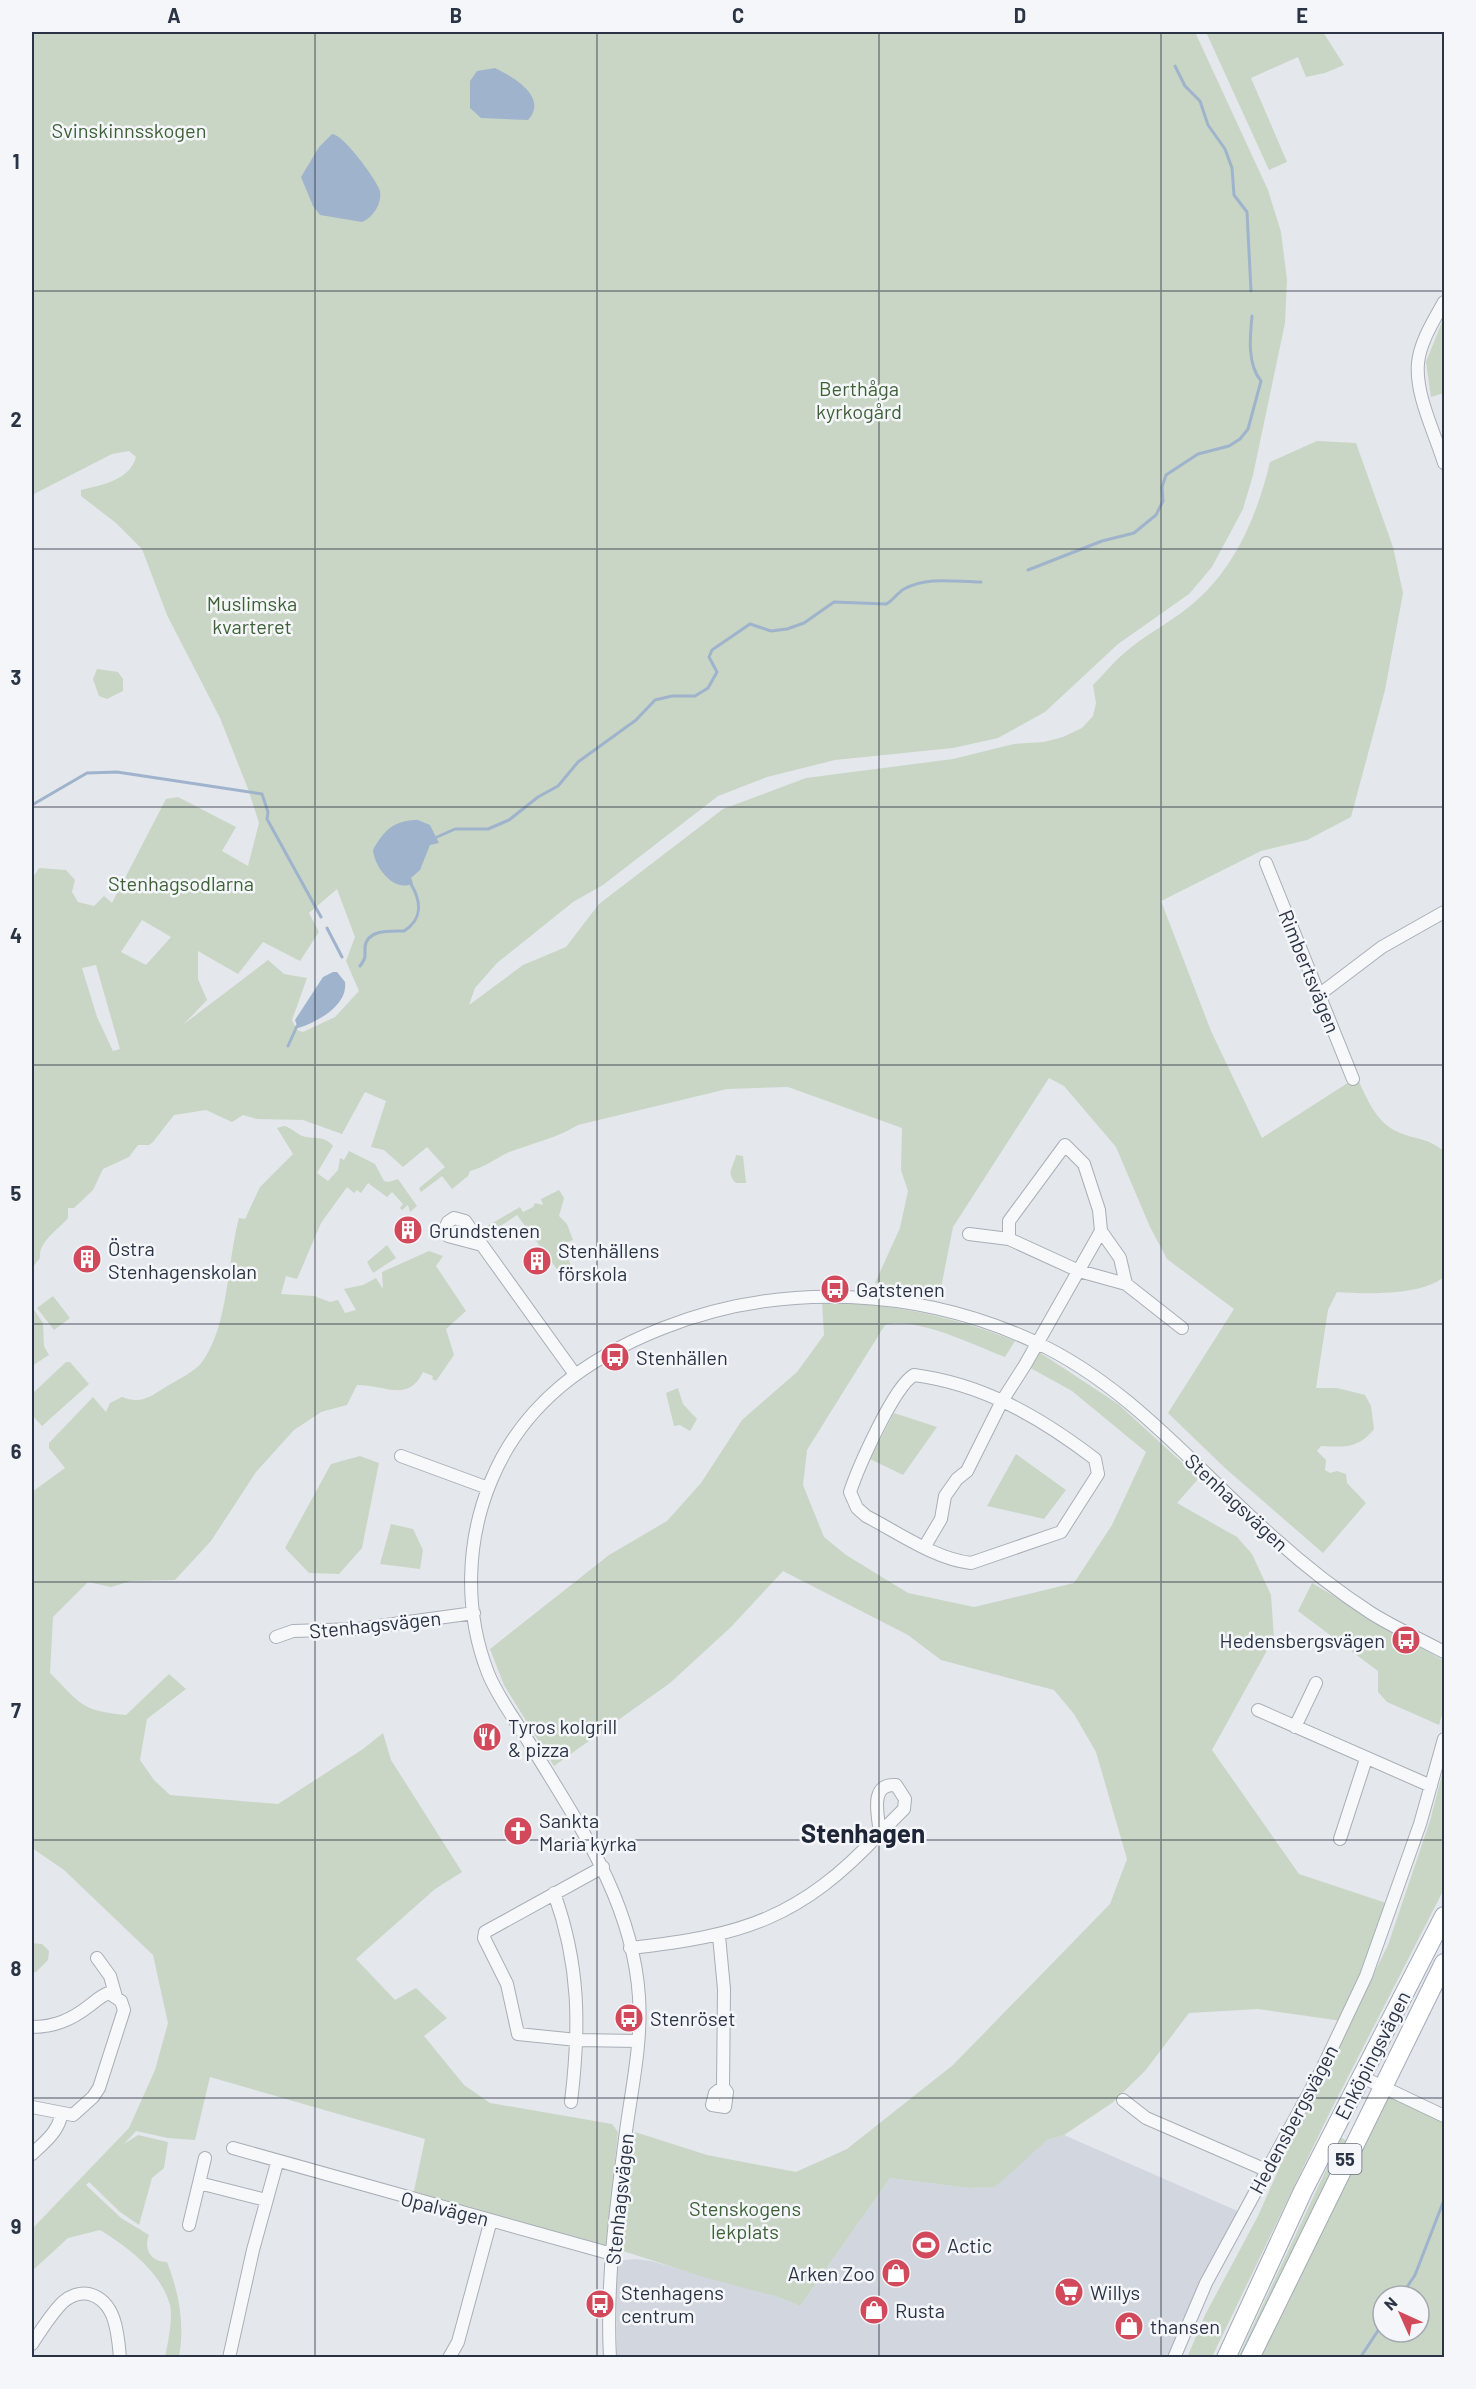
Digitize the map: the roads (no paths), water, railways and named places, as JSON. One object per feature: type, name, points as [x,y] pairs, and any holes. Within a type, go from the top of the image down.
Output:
[{"type":"main road","name":"Enköpingsvägen","points":[[1226,2358],[1360,2076],[1444,1916]]},
{"type":"main road","name":"Enköpingsvägen","points":[[1250,2358],[1381,2087],[1444,1963]]},
{"type":"street","points":[[1444,303],[1422,346],[1418,363],[1419,384],[1444,463]]},
{"type":"street","name":"Rimbertsvägen","points":[[1266,863],[1353,1079]]},
{"type":"street","points":[[1320,994],[1382,947],[1444,912]]},
{"type":"street","points":[[1009,1239],[1009,1221],[1065,1145],[1084,1164],[1099,1210],[1101,1231],[1120,1258],[1126,1284]]},
{"type":"street","points":[[926,1546],[941,1519],[945,1496],[957,1479],[967,1471],[1002,1401],[1038,1343],[1101,1231]]},
{"type":"street","points":[[969,1233],[1009,1239],[1079,1271],[1126,1284],[1182,1328]]},
{"type":"street","points":[[482,1245],[574,1373]]},
{"type":"street","name":"Stenhagsvägen","points":[[610,2358],[612,2254],[638,2041],[639,1997],[630,1948],[612,1887],[603,1867],[487,1670],[474,1613],[473,1552],[478,1520],[488,1488],[498,1463],[520,1428],[560,1384],[615,1348],[679,1322],[708,1312],[773,1299],[851,1296],[886,1299],[992,1324],[1038,1343],[1125,1399],[1268,1533],[1331,1584],[1373,1614],[1444,1652]]},
{"type":"street","points":[[914,1375],[962,1384],[1002,1401],[1038,1418],[1095,1460],[1098,1473],[1060,1532],[971,1563],[956,1561],[866,1516],[852,1501],[850,1492],[857,1472],[904,1383],[914,1375]]},
{"type":"street","points":[[401,1455],[488,1488]]},
{"type":"street","name":"Stenhagsvägen","points":[[276,1637],[293,1631],[357,1629],[474,1613]]},
{"type":"street","points":[[1296,1727],[1316,1683]]},
{"type":"street","points":[[1258,1710],[1431,1786]]},
{"type":"street","name":"Hedensbergsvägen","points":[[1174,2358],[1206,2283],[1322,2069],[1366,1976],[1420,1824],[1444,1739]]},
{"type":"street","points":[[1340,1839],[1366,1759]]},
{"type":"street","points":[[630,1948],[686,1943],[719,1936],[773,1917],[805,1899],[836,1877],[880,1833]]},
{"type":"street","points":[[603,1867],[485,1932],[484,1938],[507,1984],[518,2034],[578,2040],[638,2041]]},
{"type":"street","points":[[554,1893],[573,1966],[578,2012],[578,2040],[571,2102]]},
{"type":"street","points":[[719,1936],[724,1989],[723,2086]]},
{"type":"street","points":[[32,2107],[73,2115],[93,2097],[99,2088],[123,2010],[110,1977],[97,1958]]},
{"type":"street","points":[[32,2027],[57,2025],[72,2019],[101,1996],[109,1993],[116,1997]]},
{"type":"street","points":[[1360,2076],[1444,2116]]},
{"type":"street","points":[[1123,2100],[1146,2118],[1266,2170]]},
{"type":"street","points":[[32,2154],[60,2126],[62,2113]]},
{"type":"street","name":"Opalvägen","points":[[233,2148],[277,2163],[612,2254]]},
{"type":"street","points":[[189,2225],[205,2158]]},
{"type":"street","points":[[229,2358],[244,2284],[277,2163]]},
{"type":"street","points":[[199,2183],[266,2200]]},
{"type":"street","points":[[449,2358],[458,2342],[491,2220]]},
{"type":"street","points":[[32,2344],[64,2301],[85,2293],[105,2302],[111,2311],[120,2358]]},
{"type":"water","points":[[495,68],[519,82],[532,96],[533,112],[528,120],[481,118],[470,108],[470,81],[477,71]]},
{"type":"water","points":[[332,134],[344,141],[378,185],[380,200],[370,217],[362,222],[320,215],[313,206],[301,177],[319,147]]},
{"type":"water","points":[[418,820],[430,825],[439,843],[430,845],[420,870],[411,878],[413,883],[399,885],[381,871],[373,850],[381,837],[396,824]]},
{"type":"water","points":[[337,972],[345,982],[342,998],[322,1017],[298,1028],[295,1020],[323,977]]},
{"type":"waterway","points":[[1175,66],[1185,86],[1200,101],[1208,125],[1225,149],[1232,168],[1234,195],[1247,212],[1251,291]]},
{"type":"waterway","points":[[1028,570],[1102,541],[1134,533],[1156,515],[1163,501],[1162,487],[1166,475],[1198,454],[1229,446],[1240,439],[1248,429],[1261,381],[1251,358],[1252,316]]},
{"type":"waterway","points":[[437,837],[455,829],[488,829],[509,820],[538,797],[558,786],[578,762],[636,720],[655,700],[672,696],[695,696],[708,688],[717,672],[709,657],[712,650],[750,624],[771,631],[787,629],[804,623],[834,602],[886,604],[904,589],[923,582],[981,582]]},
{"type":"waterway","points":[[32,805],[87,773],[117,772],[262,794],[268,812],[267,819],[321,917]]},
{"type":"waterway","points":[[360,966],[370,937],[380,932],[404,931],[415,921],[418,903],[411,884]]},
{"type":"waterway","points":[[327,928],[342,957]]},
{"type":"waterway","points":[[288,1046],[297,1026]]},
{"type":"waterway","points":[[1409,2284],[1415,2275],[1444,2200]]},
{"type":"waterway","points":[[1360,2358],[1371,2341]]},
{"type":"place","name":"Grundstenen","points":[[408,1230]]},
{"type":"place","name":"Östra Stenhagenskolan","points":[[87,1259]]},
{"type":"place","name":"Stenhällens förskola","points":[[537,1261]]},
{"type":"place","name":"Gatstenen","points":[[835,1289]]},
{"type":"place","name":"Stenhällen","points":[[615,1357]]},
{"type":"place","name":"Hedensbergsvägen","points":[[1406,1640]]},
{"type":"place","name":"Tyros kolgrill & pizza","points":[[487,1737]]},
{"type":"place","name":"Sankta Maria kyrka","points":[[518,1831]]},
{"type":"place","name":"Stenröset","points":[[629,2018]]},
{"type":"place","name":"Actic","points":[[926,2245]]},
{"type":"place","name":"Arken Zoo","points":[[896,2273]]},
{"type":"place","name":"Willys","points":[[1069,2292]]},
{"type":"place","name":"Stenhagens centrum","points":[[600,2304]]},
{"type":"place","name":"Rusta","points":[[874,2310]]},
{"type":"place","name":"thansen","points":[[1129,2326]]},
{"type":"district","name":"Stenhagen","points":[[863,1832]]},
{"type":"park label","name":"Svinskinnsskogen","points":[[129,130]]},
{"type":"park label","name":"Berthåga kyrkogård","points":[[859,400]]},
{"type":"park label","name":"Muslimska kvarteret","points":[[252,614]]},
{"type":"park label","name":"Stenhagsodlarna","points":[[181,883]]},
{"type":"park label","name":"Stenskogens lekplats","points":[[745,2220]]}]
